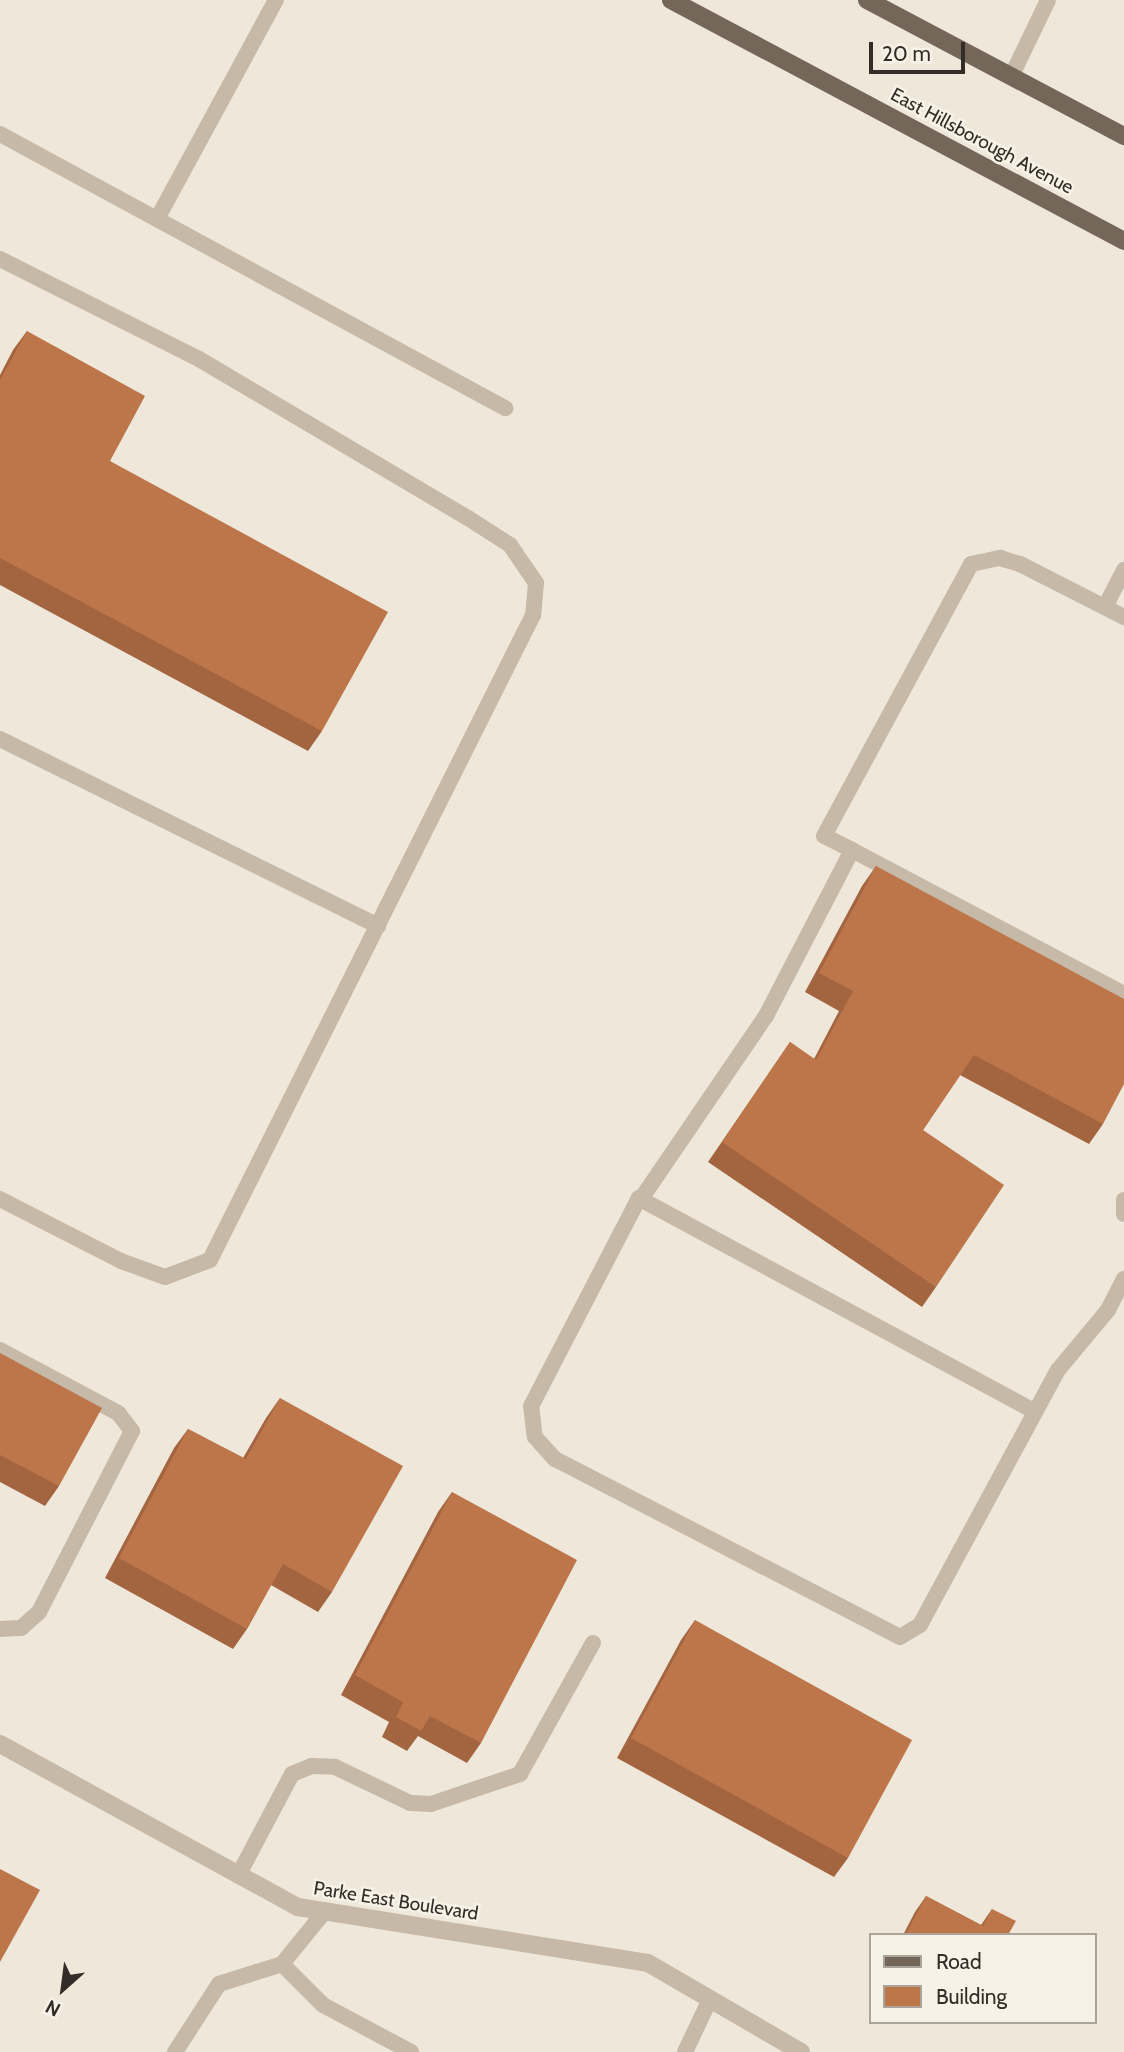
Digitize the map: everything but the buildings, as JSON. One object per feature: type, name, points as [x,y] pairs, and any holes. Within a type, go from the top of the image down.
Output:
[{"type":"main road","name":"East Hillsborough Avenue","points":[[671,0],[1124,241]]},
{"type":"main road","points":[[867,0],[1124,136]]},
{"type":"street","name":"Parke East Boulevard","points":[[0,1744],[298,1907],[648,1963],[801,2052]]},
{"type":"lane","points":[[157,219],[276,0]]},
{"type":"lane","points":[[1011,77],[1048,0]]},
{"type":"lane","points":[[0,134],[505,408]]},
{"type":"lane","points":[[0,259],[199,359],[468,518],[510,545],[536,583],[533,615],[210,1260],[165,1277],[121,1261],[0,1199]]},
{"type":"lane","points":[[1124,617],[1010,561],[971,564],[824,836],[1124,994]]},
{"type":"lane","points":[[1105,607],[1124,570]]},
{"type":"lane","points":[[0,739],[378,926]]},
{"type":"lane","points":[[852,850],[765,1016],[641,1199],[531,1406],[535,1437],[555,1459],[900,1637],[920,1625],[1034,1411],[1124,1279]]},
{"type":"lane","points":[[641,1199],[1034,1411]]},
{"type":"lane","points":[[1124,1199],[1124,1214]]},
{"type":"lane","points":[[0,1350],[118,1413],[132,1431],[39,1612],[21,1628],[0,1629]]},
{"type":"lane","points":[[239,1874],[292,1774],[312,1766],[335,1767],[410,1803],[431,1804],[520,1774],[593,1643]]},
{"type":"lane","points":[[175,2052],[219,1984],[282,1964],[325,1911]]},
{"type":"lane","points":[[282,1964],[323,2006],[411,2052]]},
{"type":"lane","points":[[685,2052],[710,1999]]}]
